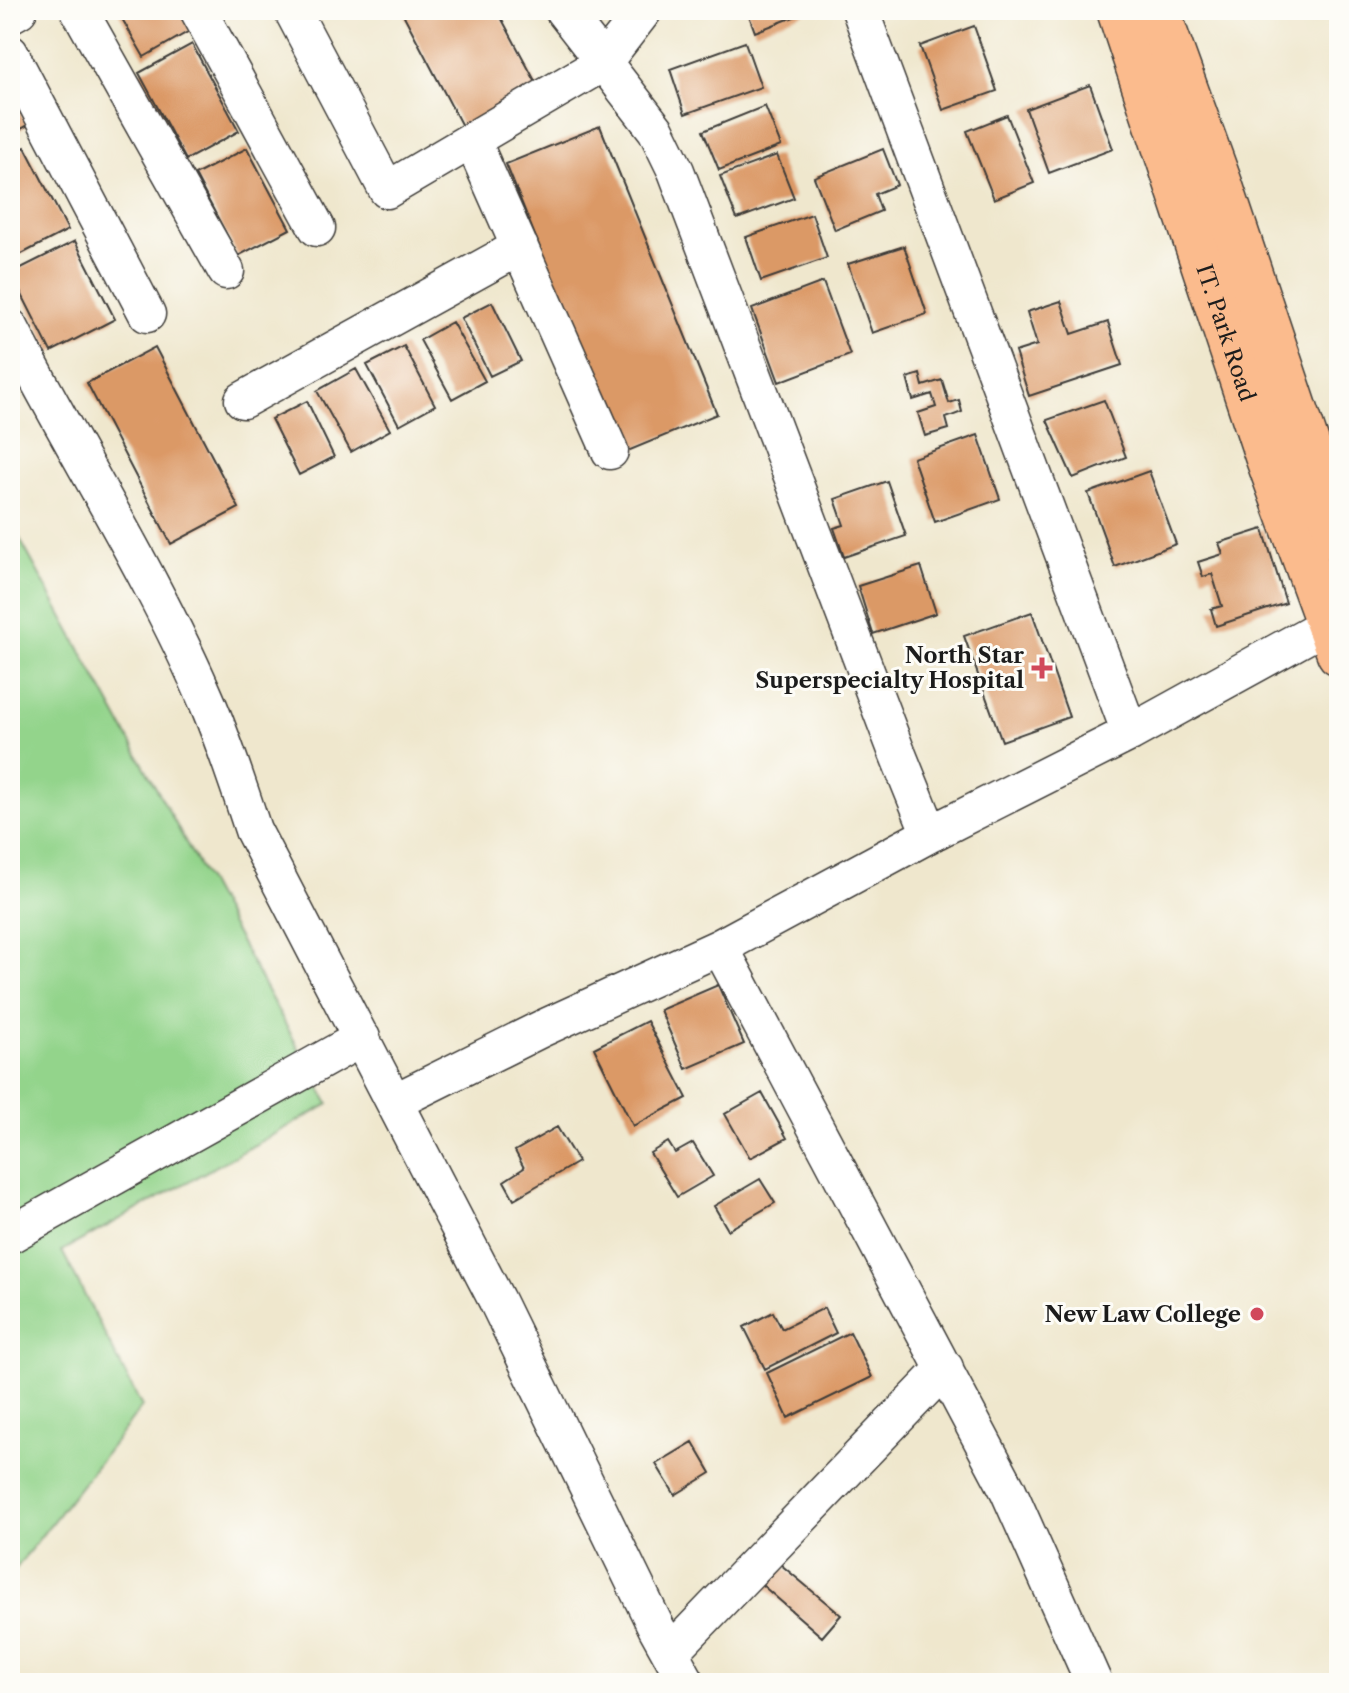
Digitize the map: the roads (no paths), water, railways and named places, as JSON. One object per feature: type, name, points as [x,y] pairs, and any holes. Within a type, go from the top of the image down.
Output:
[{"type":"main road","name":"IT. Park Road","points":[[1119,10],[1267,456],[1336,632]]},
{"type":"main road","name":"IT. Park Road","points":[[1157,10],[1220,184],[1339,539]]},
{"type":"street","points":[[10,15],[19,10]]},
{"type":"street","points":[[79,10],[226,271]]},
{"type":"street","points":[[198,10],[317,228]]},
{"type":"street","points":[[292,10],[387,190],[603,63],[644,10]]},
{"type":"street","points":[[563,10],[656,130],[676,171],[930,834]]},
{"type":"street","points":[[860,10],[1130,733]]},
{"type":"street","points":[[10,53],[147,314]]},
{"type":"street","points":[[473,142],[610,451]]},
{"type":"street","points":[[243,400],[520,247]]},
{"type":"street","points":[[10,327],[162,611],[207,702],[253,830],[515,1336],[656,1627],[679,1668],[945,1368]]},
{"type":"street","points":[[394,1102],[541,1029],[720,947],[930,834],[1336,632]]},
{"type":"street","points":[[720,947],[1008,1490],[1094,1683]]},
{"type":"street","points":[[10,1235],[362,1038]]},
{"type":"place","name":"North Star Superspecialty Hospital","points":[[1042,668]]},
{"type":"place","name":"New Law College","points":[[1257,1314]]}]
